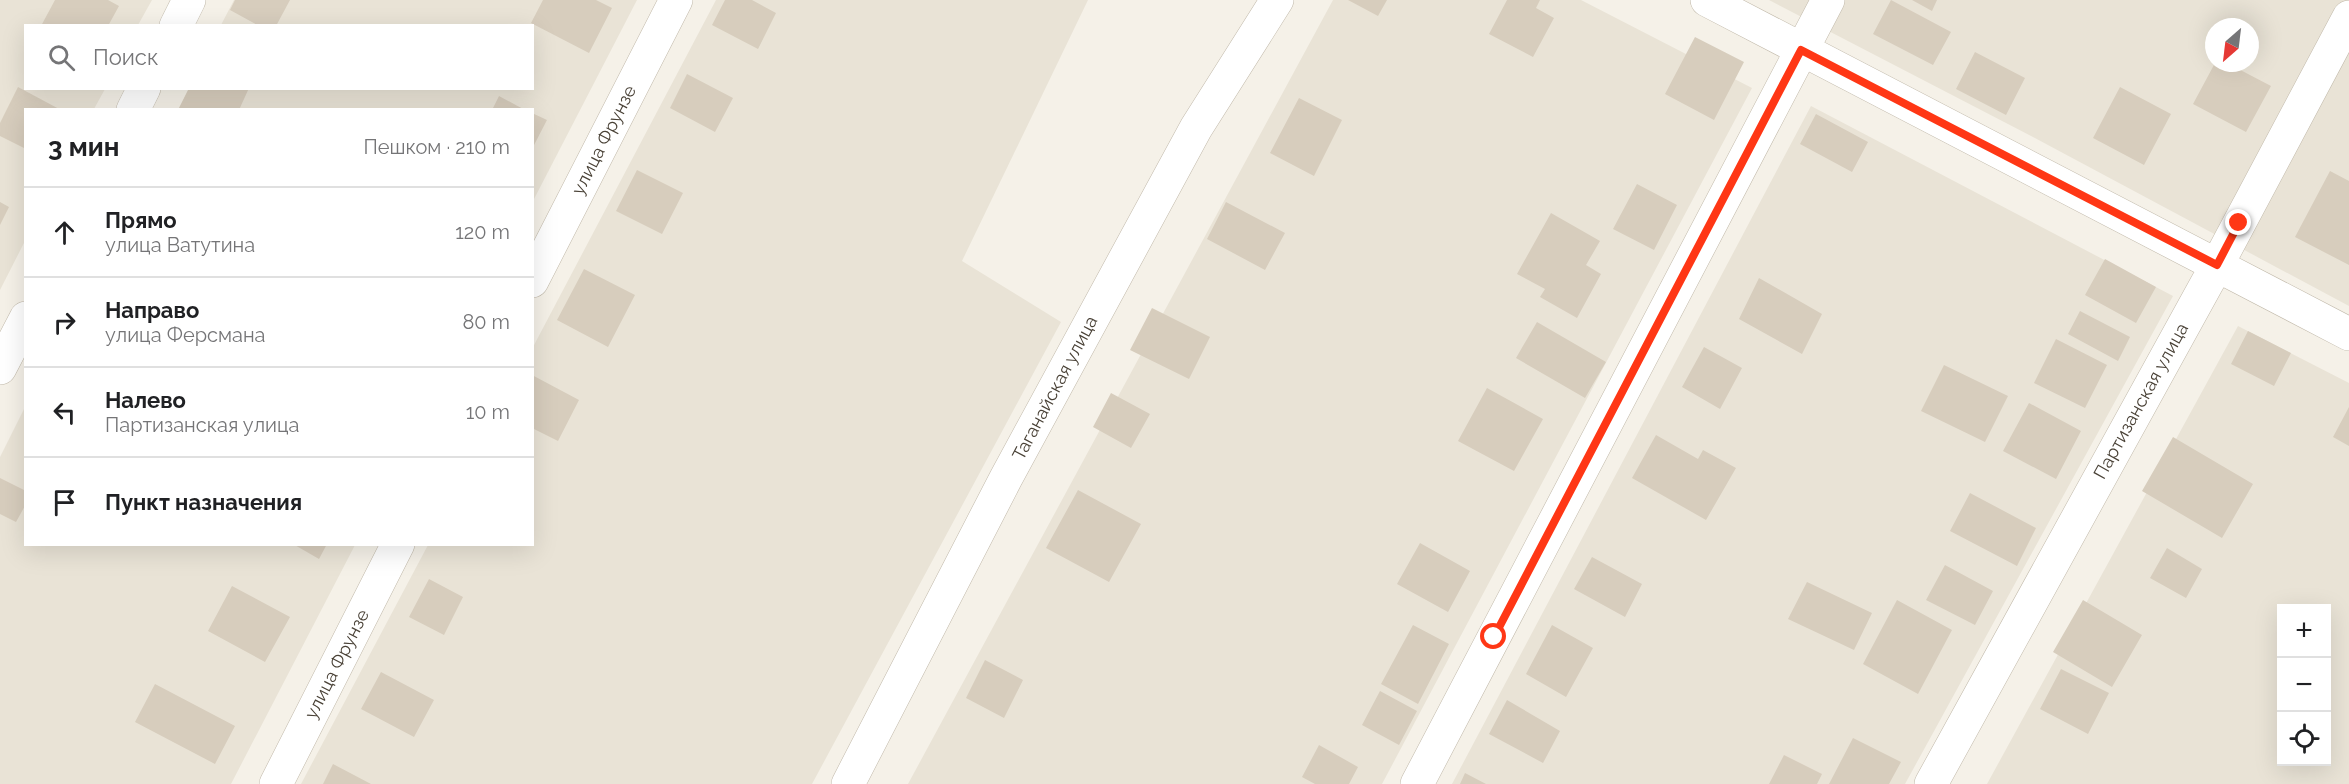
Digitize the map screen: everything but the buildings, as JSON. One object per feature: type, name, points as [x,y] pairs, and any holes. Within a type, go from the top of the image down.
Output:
[{"type":"street","points":[[177,24],[189,0]]},
{"type":"street","name":"улица Фрунзе","points":[[534,277],[676,0]]},
{"type":"street","name":"Таганайская улица","points":[[848,784],[1006,478],[1196,128],[1277,0]]},
{"type":"street","points":[[1707,0],[2349,334]]},
{"type":"street","points":[[1417,784],[1828,0]]},
{"type":"street","name":"Партизанская улица","points":[[1931,784],[2217,265],[2349,17]]},
{"type":"street","points":[[134,108],[143,90]]},
{"type":"street","points":[[0,368],[24,322]]},
{"type":"street","name":"улица Фрунзе","points":[[276,784],[397,546]]},
{"type":"shaded area","points":[[0,0],[152,0],[139,24],[24,24],[24,90],[104,90],[95,108],[24,108],[24,243],[0,290]]},
{"type":"shaded area","points":[[234,0],[637,0],[534,199],[534,108],[179,108],[188,90],[534,90],[534,24],[222,24]]},
{"type":"shaded area","points":[[716,0],[1088,0],[962,261],[1061,322],[812,784],[301,784],[427,546],[534,546],[534,345]]},
{"type":"shaded area","points":[[1333,0],[1581,0],[1752,88],[1382,784],[908,784]]},
{"type":"shaded area","points":[[1769,0],[2349,0],[2349,306],[2033,137]]},
{"type":"shaded area","points":[[1811,106],[2173,296],[1905,784],[1452,784]]},
{"type":"shaded area","points":[[2238,326],[2349,383],[2349,784],[1987,784]]},
{"type":"shaded area","points":[[24,409],[24,546],[354,546],[231,784],[0,784],[0,457]]},
{"type":"route","points":[[1494,637],[1801,50],[2217,265],[2239,223]]}]
